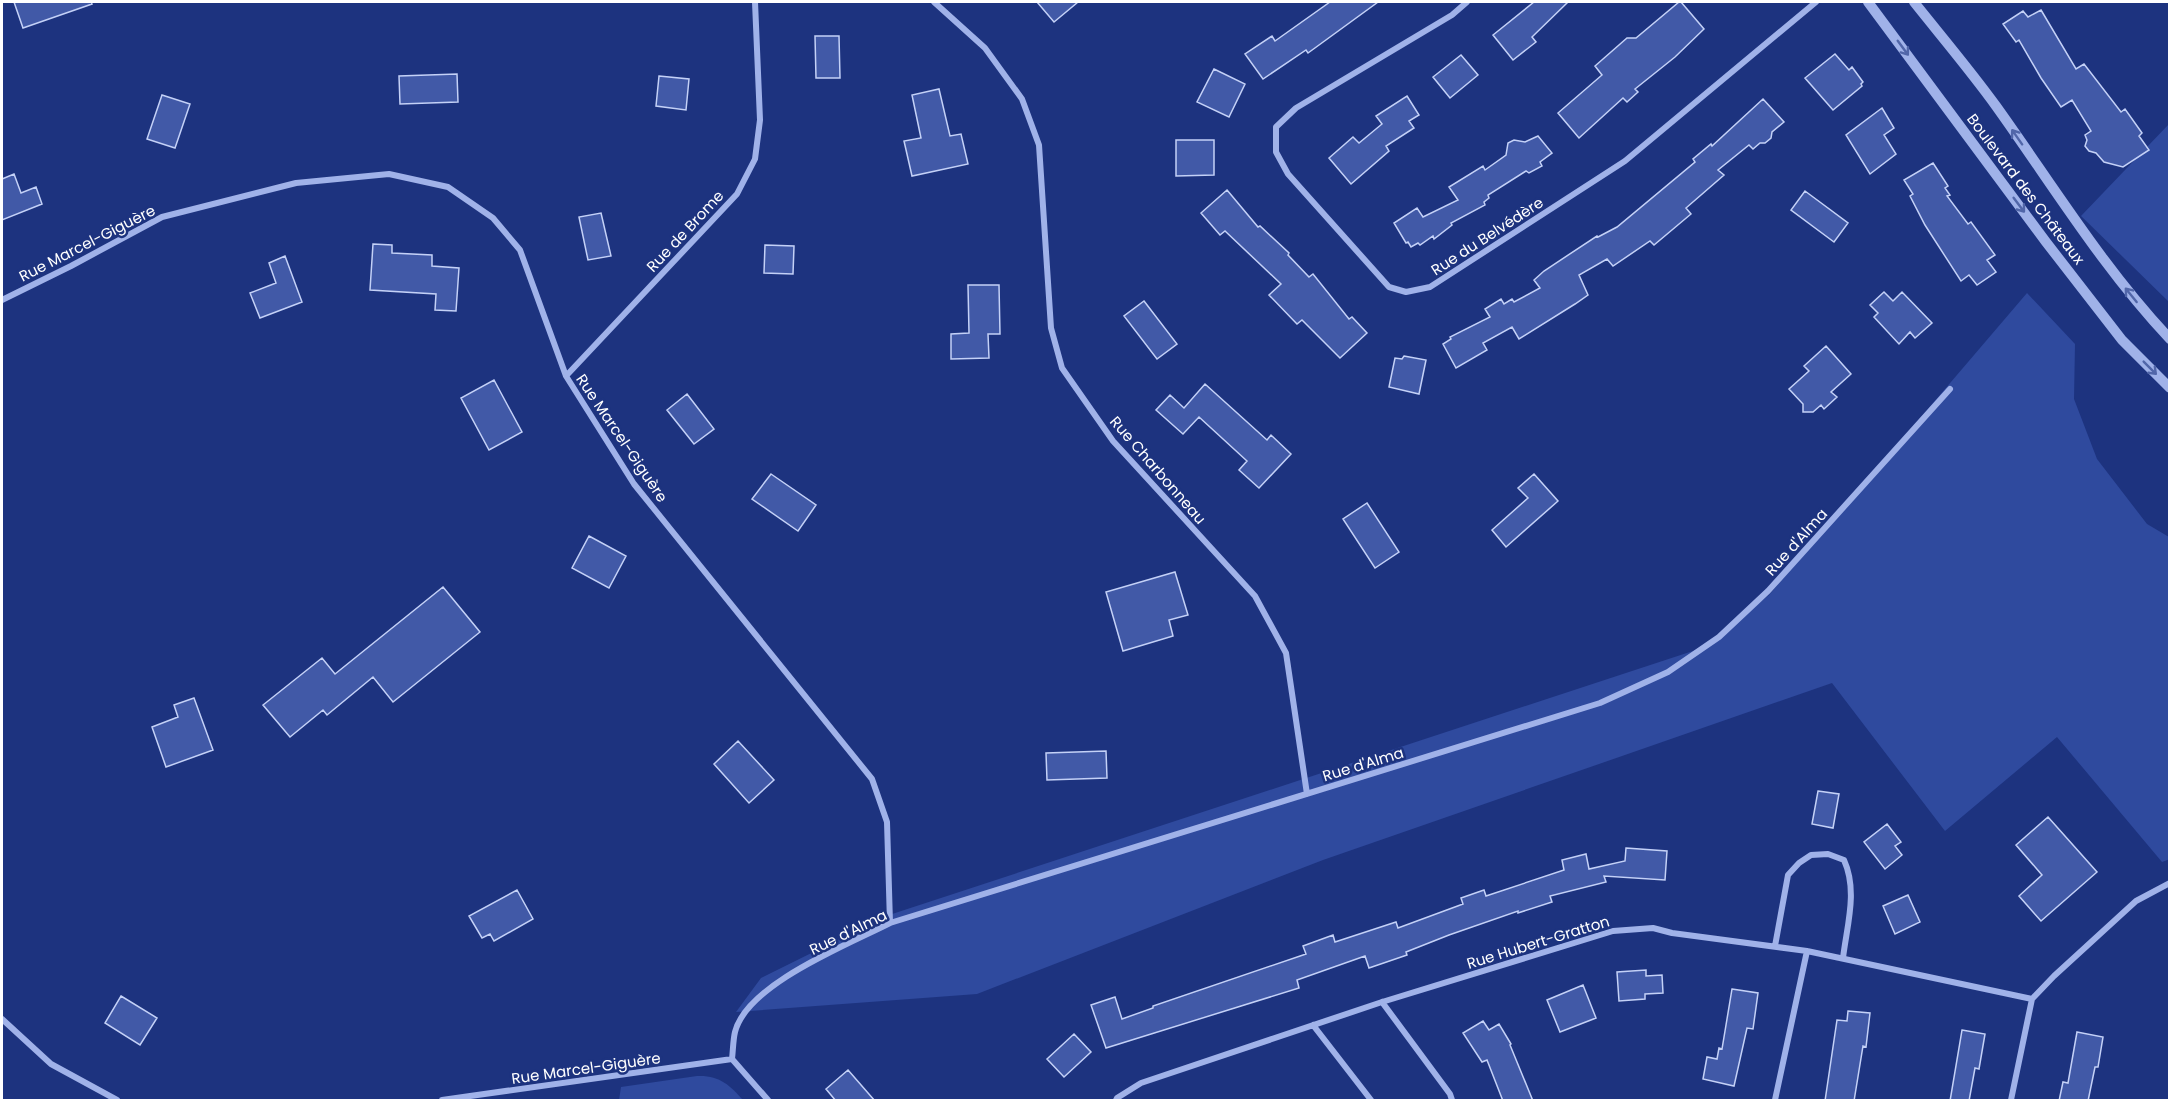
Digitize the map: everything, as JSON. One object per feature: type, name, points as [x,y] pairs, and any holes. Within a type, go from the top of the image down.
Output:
[{"type":"street","name":"Rue de Brome","points":[[566,376],[737,194],[755,159],[760,120],[755,2]]},
{"type":"street","name":"Rue Charbonneau","points":[[934,2],[985,48],[998,65],[1022,99],[1039,145],[1051,328],[1062,368],[1113,441],[1255,596],[1286,653],[1307,794]]},
{"type":"street","name":"Rue du Belvédère","points":[[1467,2],[1452,15],[1296,108],[1276,127],[1276,152],[1288,174],[1389,287],[1406,292],[1430,287],[1625,161],[1816,2]]},
{"type":"street","name":"Boulevard des Châteaux","points":[[1868,2],[2046,242],[2122,340],[2169,388]]},
{"type":"street","name":"Boulevard des Châteaux","points":[[1914,2],[1995,104],[2097,252],[2169,339]]},
{"type":"street","name":"Rue Marcel-Giguère","points":[[2,300],[162,217],[296,183],[389,174],[448,187],[493,218],[520,250],[566,376],[634,484],[872,778],[886,822],[890,923]]},
{"type":"street","name":"Rue d'Alma","points":[[732,1059],[735,1030],[756,998],[786,976],[890,923],[1600,703],[1668,672],[1719,637],[1768,591],[1950,389]]},
{"type":"street","points":[[1775,946],[1788,875],[1798,863],[1811,855],[1828,854],[1844,860],[1850,875],[1852,893],[1843,958]]},
{"type":"street","points":[[2011,1101],[2032,999],[2136,901],[2169,883]]},
{"type":"street","name":"Rue Hubert-Gratton","points":[[1116,1101],[1117,1098],[1142,1083],[1382,1002],[1612,931],[1653,928],[1672,933],[1807,951],[2032,999]]},
{"type":"street","points":[[1775,1101],[1807,951]]},
{"type":"street","points":[[1382,1002],[1450,1094],[1452,1101]]},
{"type":"street","points":[[2,1019],[51,1064],[117,1101]]},
{"type":"street","points":[[1313,1025],[1371,1101]]},
{"type":"street","name":"Rue Marcel-Giguère","points":[[442,1101],[732,1059]]},
{"type":"street","points":[[732,1059],[768,1101]]},
{"type":"shaded area","points":[[2169,124],[2169,302],[2081,216]]},
{"type":"shaded area","points":[[2027,293],[2075,344],[2074,399],[2097,459],[2147,524],[2169,537],[2170,859],[2162,862],[2057,737],[1945,831],[1832,683],[1323,860],[977,994],[736,1012],[761,978],[886,916],[1705,647],[1769,595]]},
{"type":"shaded area","points":[[697,1076],[718,1079],[743,1100],[619,1100],[621,1087]]},
{"type":"building","points":[[14,2],[91,2],[92,4],[23,28]]},
{"type":"building","points":[[1037,2],[1078,2],[1054,22]]},
{"type":"building","points":[[1330,2],[1378,2],[1308,53],[1306,50],[1263,79],[1245,54],[1272,36],[1275,41]]},
{"type":"building","points":[[1534,2],[1568,2],[1532,37],[1536,42],[1513,60],[1493,35]]},
{"type":"building","points":[[1679,2],[1704,29],[1675,57],[1635,89],[1638,92],[1627,102],[1623,98],[1579,138],[1558,113],[1602,75],[1595,66],[1627,38],[1636,38]]},
{"type":"building","points":[[2041,10],[2076,69],[2084,64],[2121,112],[2125,109],[2142,133],[2139,136],[2149,150],[2123,167],[2104,162],[2096,153],[2089,151],[2085,146],[2087,140],[2085,135],[2091,131],[2072,100],[2061,107],[2019,40],[2016,42],[2003,24],[2023,11],[2028,17]]},
{"type":"building","points":[[815,36],[839,36],[840,78],[816,78]]},
{"type":"building","points":[[1835,54],[1849,70],[1852,67],[1863,82],[1862,86],[1833,110],[1805,78]]},
{"type":"building","points":[[1461,55],[1478,75],[1450,98],[1433,77]]},
{"type":"building","points":[[1214,69],[1245,84],[1229,117],[1197,102]]},
{"type":"building","points":[[457,74],[458,102],[400,104],[399,76]]},
{"type":"building","points":[[659,76],[689,79],[686,110],[656,106]]},
{"type":"building","points":[[939,89],[950,136],[961,134],[968,164],[912,176],[904,141],[921,138],[912,95]]},
{"type":"building","points":[[162,95],[190,104],[175,148],[147,139]]},
{"type":"building","points":[[1407,96],[1419,115],[1409,121],[1414,128],[1386,146],[1389,151],[1351,184],[1329,158],[1353,137],[1359,143],[1382,124],[1376,116]]},
{"type":"building","points":[[1763,99],[1784,122],[1772,132],[1771,138],[1765,143],[1760,143],[1753,149],[1749,145],[1718,170],[1724,175],[1686,208],[1691,214],[1654,245],[1650,241],[1613,266],[1607,259],[1579,275],[1588,295],[1575,304],[1519,339],[1512,327],[1483,343],[1487,350],[1456,368],[1443,344],[1451,339],[1450,337],[1490,317],[1485,309],[1501,299],[1504,304],[1512,299],[1514,302],[1540,288],[1534,280],[1544,271],[1597,236],[1617,227],[1695,162],[1693,159],[1711,144],[1712,146]]},
{"type":"building","points":[[1882,108],[1894,128],[1884,135],[1896,154],[1870,174],[1846,135]]},
{"type":"building","points":[[1538,136],[1552,153],[1540,162],[1542,166],[1529,173],[1526,171],[1488,195],[1489,198],[1484,202],[1485,205],[1451,223],[1452,225],[1434,239],[1433,236],[1420,245],[1418,243],[1411,247],[1408,242],[1406,243],[1394,223],[1417,208],[1423,217],[1458,200],[1449,187],[1483,166],[1485,170],[1506,155],[1508,143],[1514,140],[1525,142]]},
{"type":"building","points":[[1176,140],[1214,140],[1214,175],[1176,176]]},
{"type":"building","points":[[1933,163],[1948,186],[1945,188],[1950,195],[1947,196],[1968,224],[1971,222],[1995,255],[1987,260],[1996,272],[1977,285],[1969,275],[1961,281],[1925,225],[1910,196],[1913,194],[1904,180]]},
{"type":"building","points":[[14,174],[21,193],[36,187],[42,204],[2,220],[2,179]]},
{"type":"building","points":[[1227,190],[1258,227],[1260,226],[1289,253],[1288,255],[1309,277],[1313,274],[1349,319],[1352,317],[1367,333],[1340,358],[1302,320],[1297,324],[1269,295],[1281,284],[1225,231],[1220,235],[1201,213]]},
{"type":"building","points":[[1805,191],[1848,223],[1834,242],[1791,210]]},
{"type":"building","points":[[601,213],[611,256],[588,260],[579,217]]},
{"type":"building","points":[[373,244],[392,245],[392,253],[432,255],[432,266],[459,268],[456,311],[435,310],[436,294],[370,290]]},
{"type":"building","points":[[765,245],[794,246],[793,274],[764,273]]},
{"type":"building","points":[[285,256],[302,302],[260,318],[250,293],[276,283],[269,263]]},
{"type":"building","points":[[968,285],[999,285],[1000,334],[988,334],[989,358],[951,359],[951,334],[969,333]]},
{"type":"building","points":[[1884,292],[1893,301],[1902,292],[1932,323],[1915,338],[1910,332],[1899,344],[1874,317],[1878,313],[1870,305]]},
{"type":"building","points":[[1144,301],[1177,344],[1157,359],[1124,316]]},
{"type":"building","points":[[1826,346],[1851,374],[1831,392],[1837,397],[1824,409],[1821,405],[1813,412],[1803,412],[1803,404],[1789,389],[1809,371],[1804,366]]},
{"type":"building","points":[[1404,356],[1426,360],[1419,394],[1389,387],[1395,358],[1402,359]]},
{"type":"building","points":[[494,380],[522,432],[489,450],[461,398]]},
{"type":"building","points":[[1205,384],[1267,440],[1271,435],[1291,454],[1259,488],[1239,470],[1247,461],[1199,417],[1183,434],[1156,410],[1170,395],[1184,408]]},
{"type":"building","points":[[687,394],[714,429],[694,444],[667,410]]},
{"type":"building","points":[[771,474],[816,505],[798,531],[752,499]]},
{"type":"building","points":[[1534,474],[1558,501],[1506,547],[1492,530],[1528,498],[1518,488]]},
{"type":"building","points":[[1367,503],[1399,552],[1375,568],[1343,519]]},
{"type":"building","points":[[589,536],[626,556],[609,588],[572,568]]},
{"type":"building","points":[[1175,572],[1188,615],[1169,620],[1173,636],[1123,651],[1106,592]]},
{"type":"building","points":[[443,587],[480,632],[393,702],[373,677],[327,715],[323,710],[290,737],[263,705],[322,658],[335,674]]},
{"type":"building","points":[[194,698],[213,750],[166,767],[152,727],[178,717],[174,705]]},
{"type":"building","points":[[738,741],[774,780],[749,803],[714,764]]},
{"type":"building","points":[[1106,751],[1107,778],[1047,780],[1046,753]]},
{"type":"building","points":[[1818,791],[1839,794],[1833,828],[1812,824]]},
{"type":"building","points":[[2048,817],[2097,872],[2041,921],[2019,896],[2042,875],[2016,845]]},
{"type":"building","points":[[1887,824],[1901,842],[1895,846],[1902,855],[1885,869],[1864,842]]},
{"type":"building","points":[[1626,848],[1667,851],[1665,880],[1604,876],[1606,882],[1550,896],[1552,902],[1518,913],[1518,911],[1449,935],[1406,952],[1407,955],[1369,968],[1365,956],[1297,980],[1299,988],[1106,1048],[1091,1005],[1115,997],[1122,1019],[1153,1008],[1153,1006],[1306,954],[1303,946],[1333,935],[1335,942],[1396,922],[1398,928],[1463,904],[1461,898],[1484,890],[1486,896],[1564,870],[1562,860],[1586,854],[1589,869],[1625,861]]},
{"type":"building","points":[[517,890],[533,919],[494,941],[490,934],[482,938],[469,916]]},
{"type":"building","points":[[1908,895],[1920,922],[1895,934],[1883,906]]},
{"type":"building","points":[[1646,970],[1646,976],[1662,975],[1663,993],[1645,994],[1645,999],[1619,1001],[1617,972]]},
{"type":"building","points":[[1583,985],[1596,1018],[1560,1032],[1547,1000]]},
{"type":"building","points":[[1732,989],[1758,993],[1753,1029],[1747,1028],[1734,1086],[1703,1079],[1707,1057],[1717,1059],[1719,1048],[1722,1049]]},
{"type":"building","points":[[121,996],[157,1018],[140,1045],[105,1023]]},
{"type":"building","points":[[1848,1011],[1870,1013],[1866,1047],[1863,1046],[1854,1101],[1825,1101],[1837,1020],[1847,1021]]},
{"type":"building","points":[[1483,1021],[1489,1030],[1499,1024],[1511,1044],[1533,1101],[1503,1101],[1487,1060],[1482,1062],[1463,1033]]},
{"type":"building","points":[[1962,1030],[1985,1034],[1979,1069],[1975,1068],[1969,1101],[1950,1101]]},
{"type":"building","points":[[2077,1032],[2103,1037],[2098,1067],[2095,1067],[2088,1101],[2059,1101],[2063,1082],[2068,1083]]},
{"type":"building","points":[[1074,1034],[1091,1052],[1064,1077],[1047,1059]]},
{"type":"building","points":[[848,1070],[875,1101],[836,1101],[826,1089]]}]
